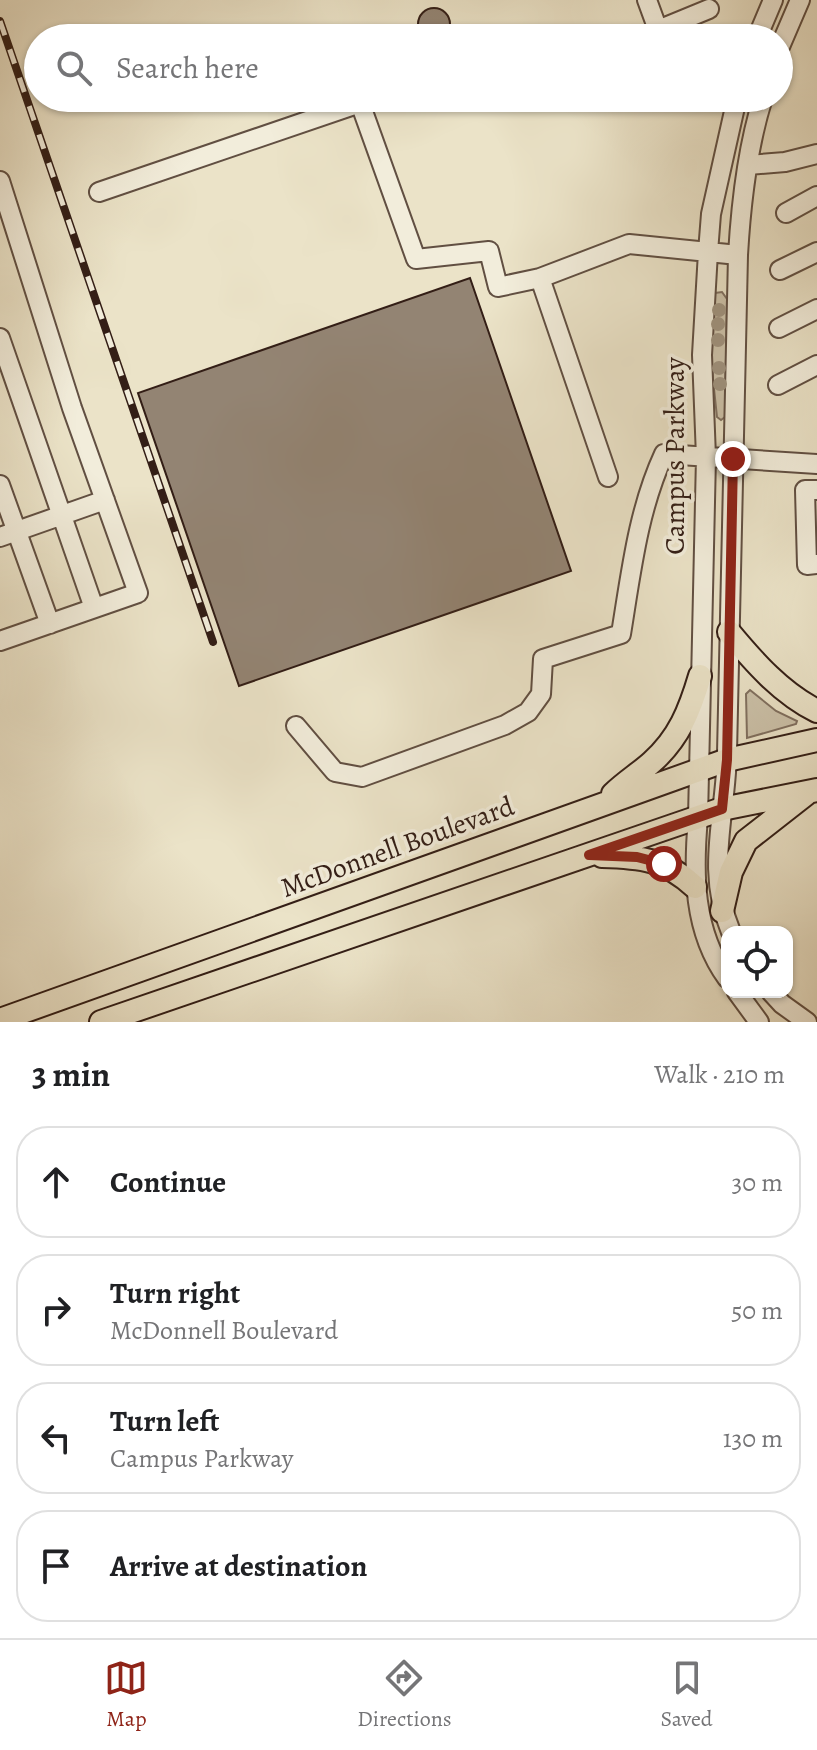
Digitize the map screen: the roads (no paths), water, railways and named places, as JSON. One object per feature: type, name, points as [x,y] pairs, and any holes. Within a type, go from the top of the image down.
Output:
[{"type":"main road","points":[[729,632],[766,674],[817,711]]},
{"type":"main road","points":[[604,804],[616,790],[655,760],[677,735],[689,712],[700,676]]},
{"type":"main road","name":"McDonnell Boulevard","points":[[0,1020],[698,769],[817,740]]},
{"type":"main road","points":[[101,1022],[722,809],[813,790]]},
{"type":"main road","points":[[722,911],[731,872],[746,841],[813,790]]},
{"type":"main road","points":[[589,855],[637,857],[664,864],[695,887]]},
{"type":"street","points":[[647,0],[656,24]]},
{"type":"street","points":[[763,24],[773,0]]},
{"type":"street","points":[[790,24],[800,0]]},
{"type":"street","points":[[670,24],[712,3]]},
{"type":"street","points":[[99,192],[334,112]]},
{"type":"street","points":[[363,112],[416,259],[489,251],[498,287],[540,278],[629,244],[738,255]]},
{"type":"street","name":"Campus Parkway","points":[[721,965],[699,916],[693,870],[698,818],[706,457],[702,355],[711,214],[734,112]]},
{"type":"street","name":"Campus Parkway","points":[[728,926],[722,911],[716,866],[727,760],[738,255],[740,216],[759,112]]},
{"type":"street","points":[[748,165],[785,162],[817,154]]},
{"type":"street","points":[[0,181],[72,408],[138,593],[50,624],[2,636]]},
{"type":"street","points":[[786,213],[817,196]]},
{"type":"street","points":[[780,270],[817,252]]},
{"type":"street","points":[[540,278],[608,477]]},
{"type":"street","points":[[779,328],[817,309]]},
{"type":"street","points":[[0,338],[94,608]]},
{"type":"street","points":[[778,385],[817,365]]},
{"type":"street","points":[[296,726],[335,772],[362,777],[505,725],[528,712],[541,694],[543,659],[621,634],[649,486],[664,454],[817,464]]},
{"type":"street","points":[[0,485],[8,534],[50,624]]},
{"type":"street","points":[[817,490],[805,490],[807,565],[817,564]]},
{"type":"street","points":[[8,534],[105,500]]},
{"type":"street","points":[[741,998],[759,1022]]},
{"type":"street","points":[[776,998],[807,1022]]},
{"type":"railway","points":[[0,21],[24,91]]},
{"type":"railway","points":[[31,112],[213,642]]}]
